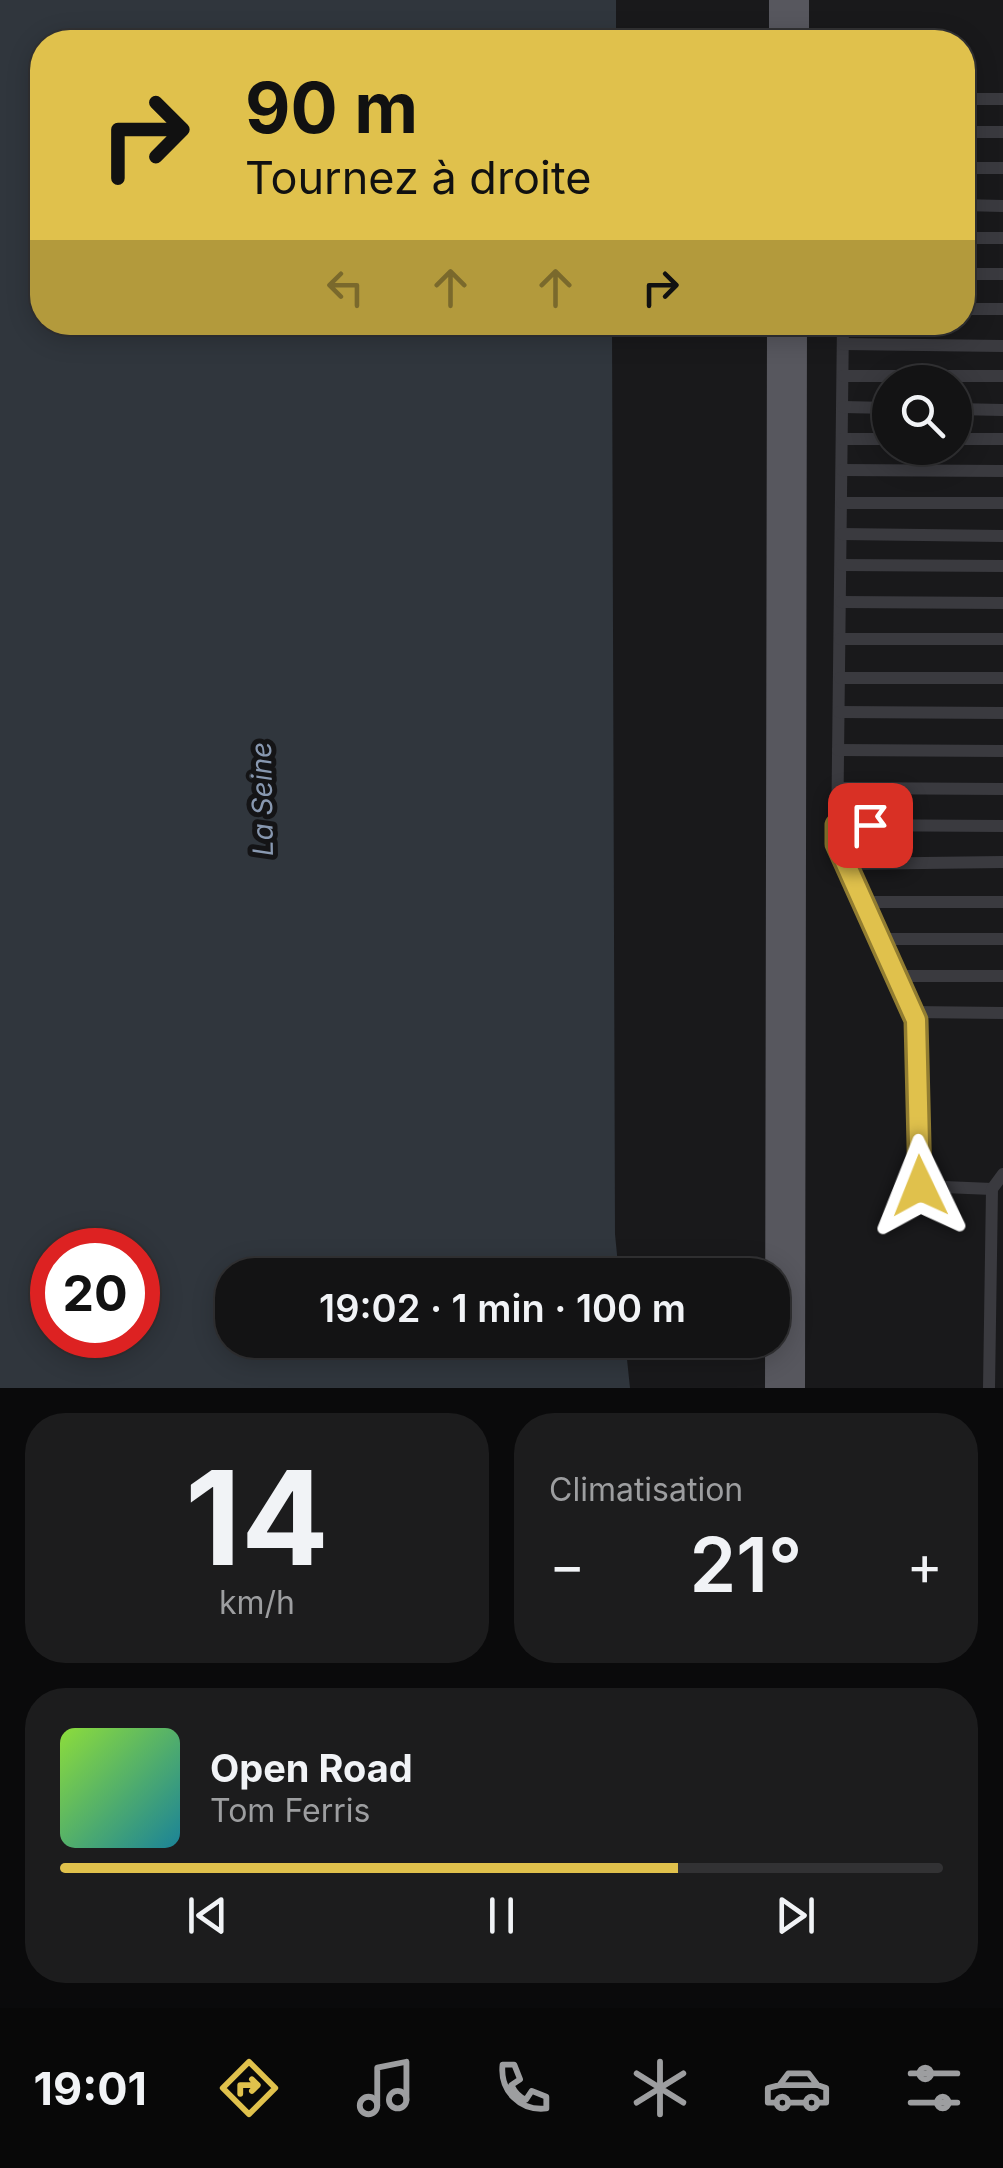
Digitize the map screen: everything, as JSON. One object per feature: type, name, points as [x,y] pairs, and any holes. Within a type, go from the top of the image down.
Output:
[{"type":"main road","points":[[789,0],[789,30]]},
{"type":"main road","points":[[785,1388],[787,335]]},
{"type":"lane","points":[[975,99],[1003,99]]},
{"type":"lane","points":[[975,132],[1003,132]]},
{"type":"lane","points":[[975,168],[1003,168]]},
{"type":"lane","points":[[975,205],[1003,206]]},
{"type":"lane","points":[[975,238],[1003,238]]},
{"type":"lane","points":[[975,274],[1003,274]]},
{"type":"lane","points":[[975,309],[1003,309]]},
{"type":"lane","points":[[843,335],[837,844],[916,1020],[920,1186],[992,1190]]},
{"type":"lane","points":[[843,344],[1003,346]]},
{"type":"lane","points":[[843,376],[1003,376]]},
{"type":"lane","points":[[843,407],[872,408]]},
{"type":"lane","points":[[972,409],[1003,410]]},
{"type":"lane","points":[[842,439],[872,439]]},
{"type":"lane","points":[[972,439],[1003,440]]},
{"type":"lane","points":[[842,470],[1003,471]]},
{"type":"lane","points":[[842,503],[1003,503]]},
{"type":"lane","points":[[842,534],[1003,536]]},
{"type":"lane","points":[[842,565],[1003,566]]},
{"type":"lane","points":[[841,602],[1003,603]]},
{"type":"lane","points":[[840,639],[1003,639]]},
{"type":"lane","points":[[840,678],[1003,678]]},
{"type":"lane","points":[[839,712],[1003,713]]},
{"type":"lane","points":[[838,750],[1003,751]]},
{"type":"lane","points":[[838,788],[1003,788]]},
{"type":"lane","points":[[837,825],[1003,826]]},
{"type":"lane","points":[[844,864],[1003,862]]},
{"type":"lane","points":[[862,902],[1003,902]]},
{"type":"lane","points":[[879,939],[1003,939]]},
{"type":"lane","points":[[896,976],[1003,976]]},
{"type":"lane","points":[[912,1012],[1003,1013]]},
{"type":"lane","points":[[989,1388],[996,1290],[992,1190],[1003,1174]]},
{"type":"water","name":"La Seine","points":[[0,0],[616,0],[616,30],[30,30],[30,335],[612,335],[617,1258],[215,1258],[215,1358],[627,1358],[630,1388],[0,1388]]},
{"type":"route","points":[[870,825],[837,825],[837,844],[916,1020],[920,1186]]}]
